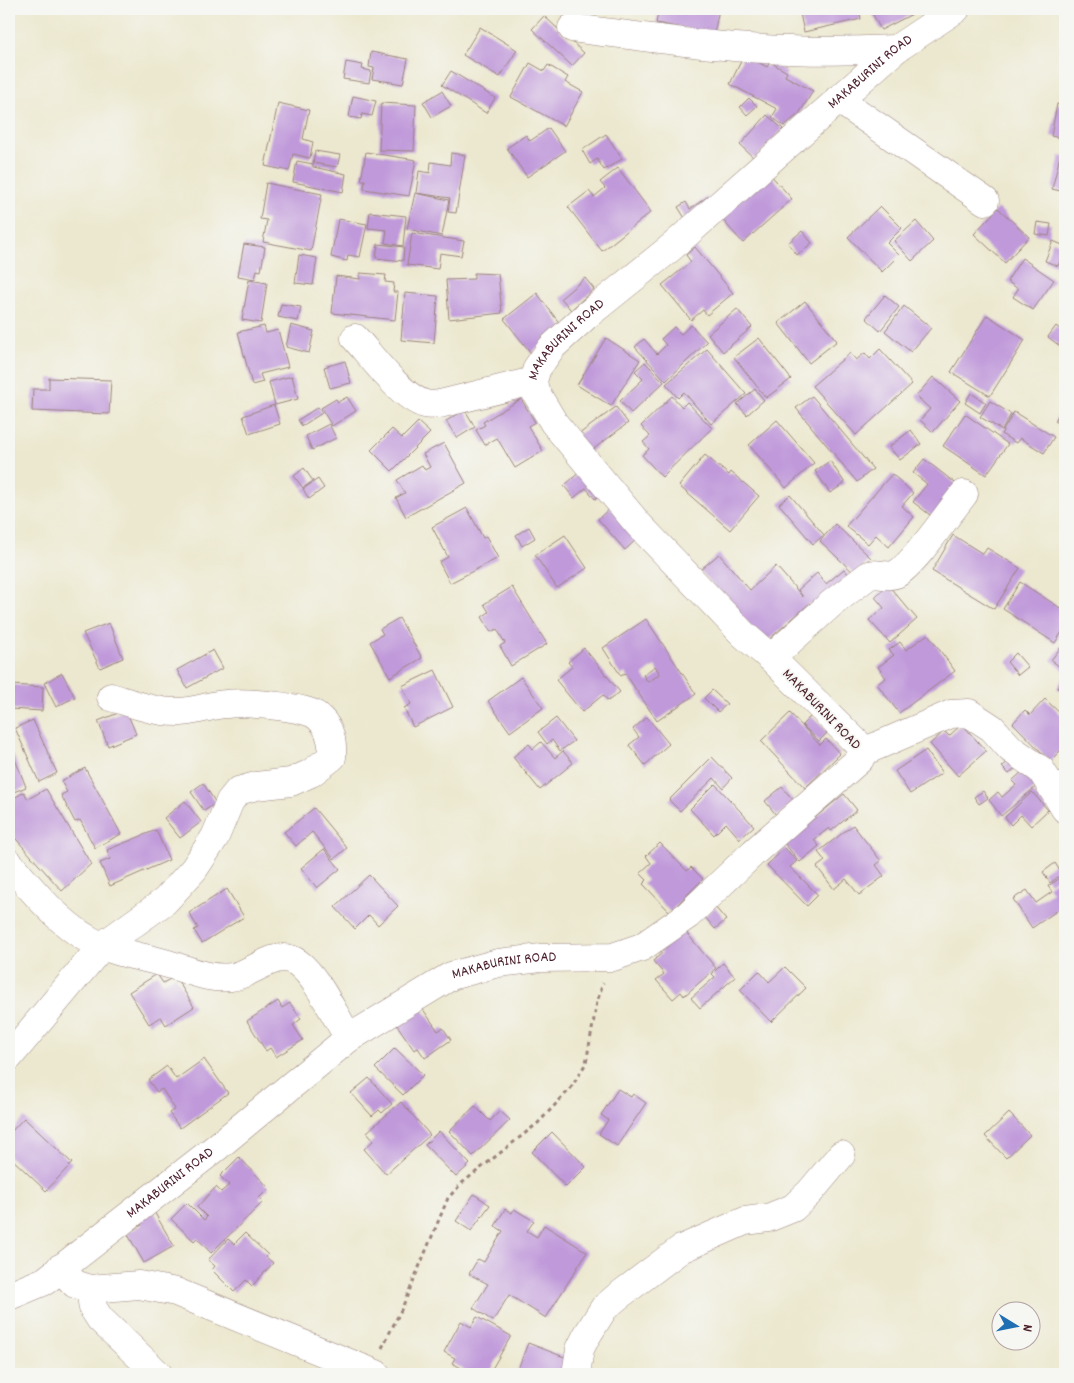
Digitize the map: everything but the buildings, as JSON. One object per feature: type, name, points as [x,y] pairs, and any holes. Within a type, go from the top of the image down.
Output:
[{"type":"street","name":"MAKABURINI ROAD","points":[[9,1296],[45,1280],[217,1147],[349,1038],[451,976],[498,963],[532,959],[613,957],[642,947],[688,915],[753,853],[855,764],[863,752],[853,738],[771,658],[742,634],[638,524],[554,423],[542,403],[533,381],[542,359],[559,340],[680,240],[896,49],[956,9]]},
{"type":"street","points":[[572,28],[699,44],[763,49],[896,49]]},
{"type":"street","points":[[838,99],[985,201]]},
{"type":"street","points":[[355,338],[404,391],[424,404],[444,403],[533,381]]},
{"type":"street","points":[[771,658],[831,604],[869,575],[874,573],[889,575],[898,572],[914,558],[964,494]]},
{"type":"street","points":[[9,1057],[102,946],[165,901],[194,869],[215,837],[230,801],[238,791],[256,786],[291,782],[330,761],[332,750],[329,732],[312,713],[285,707],[244,703],[224,704],[202,710],[181,712],[155,710],[111,697]]},
{"type":"street","points":[[863,752],[951,714],[969,713],[987,724],[1011,750],[1041,770],[1065,809]]},
{"type":"street","points":[[9,863],[53,911],[76,931],[102,946],[206,976],[230,978],[247,974],[274,958],[284,957],[297,962],[313,981],[349,1038]]},
{"type":"street","points":[[576,1374],[580,1348],[604,1308],[617,1297],[681,1250],[745,1221],[768,1218],[793,1208],[810,1192],[840,1155]]},
{"type":"street","points":[[60,1268],[75,1284],[90,1288],[139,1285],[176,1292],[374,1373]]},
{"type":"street","points":[[90,1288],[89,1296],[93,1308],[100,1319],[158,1374]]},
{"type":"path","points":[[374,1373],[448,1198],[462,1183],[538,1122],[571,1088],[586,1063],[597,1002],[613,957]]}]
